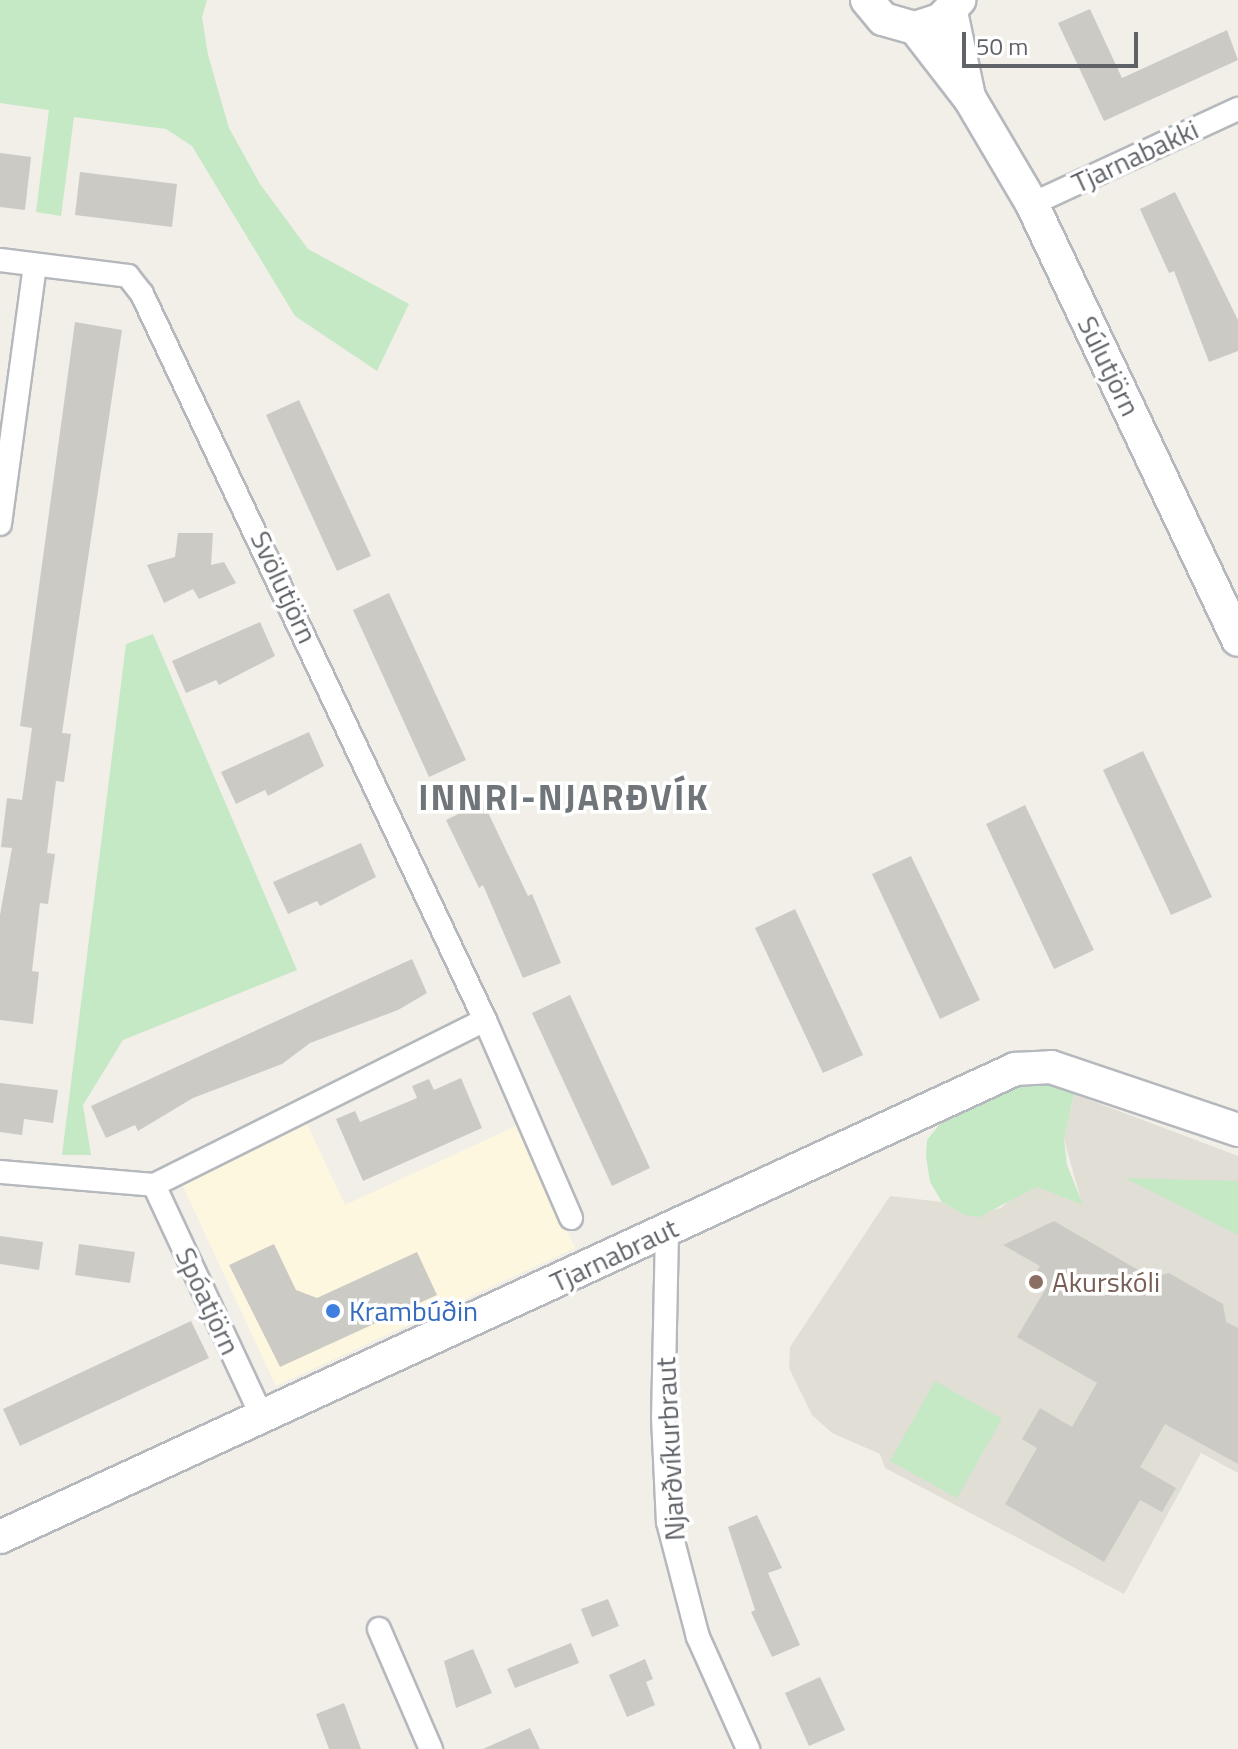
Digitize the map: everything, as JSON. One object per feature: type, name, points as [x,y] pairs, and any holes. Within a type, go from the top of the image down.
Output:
[{"type":"street","points":[[863,3],[898,26],[915,28],[955,6]]},
{"type":"street","name":"Súlutjörn","points":[[955,6],[970,99]]},
{"type":"street","name":"Súlutjörn","points":[[915,28],[970,99],[1032,204],[1238,640]]},
{"type":"street","name":"Tjarnabakki","points":[[1032,204],[1238,109]]},
{"type":"street","name":"Svölutjörn","points":[[0,260],[128,276],[149,305],[485,1020],[571,1218]]},
{"type":"street","points":[[0,524],[35,265]]},
{"type":"street","points":[[0,1172],[154,1185],[485,1020]]},
{"type":"street","name":"Tjarnabraut","points":[[0,1537],[1015,1069],[1051,1067],[1238,1130]]},
{"type":"street","name":"Spóatjörn","points":[[154,1185],[262,1417]]},
{"type":"street","name":"Njarðvíkurbraut","points":[[667,1231],[663,1417],[668,1522],[698,1637],[748,1749]]},
{"type":"street","points":[[379,1629],[431,1749]]},
{"type":"shaded area","name":"Akurskóli","points":[[1074,1094],[1238,1156],[1238,1473],[1201,1453],[1124,1594],[885,1468],[880,1454],[832,1433],[812,1415],[789,1368],[790,1347],[890,1196],[942,1202],[964,1215],[1001,1208],[1016,1195],[1037,1187],[1082,1204],[1064,1139]]},
{"type":"shaded area","points":[[306,1122],[345,1205],[518,1125],[575,1248],[276,1386],[180,1180]]},
{"type":"green space","points":[[0,0],[207,0],[202,17],[208,55],[229,128],[260,184],[308,249],[409,304],[377,371],[295,316],[192,146],[166,129],[74,117],[61,216],[36,212],[49,110],[0,103]]},
{"type":"green space","points":[[153,634],[297,970],[123,1040],[83,1105],[91,1155],[62,1155],[126,644]]},
{"type":"green space","points":[[1056,1083],[1074,1094],[1064,1139],[1067,1165],[1083,1205],[1037,1187],[979,1217],[964,1215],[942,1202],[930,1182],[926,1156],[927,1140],[944,1119],[1008,1084]]},
{"type":"green space","points":[[1125,1178],[1238,1181],[1238,1235]]},
{"type":"green space","points":[[935,1381],[1002,1419],[957,1498],[890,1461]]},
{"type":"building","points":[[1090,9],[1122,78],[1227,30],[1238,60],[1104,121],[1058,23]]},
{"type":"building","points":[[0,153],[31,157],[25,210],[0,207]]},
{"type":"building","points":[[80,172],[177,184],[172,227],[75,215]]},
{"type":"building","points":[[1175,192],[1238,320],[1238,351],[1209,362],[1174,271],[1169,273],[1140,209]]},
{"type":"building","points":[[75,322],[122,330],[62,733],[71,734],[64,782],[56,781],[47,853],[55,854],[48,904],[40,903],[32,971],[39,972],[33,1024],[0,1020],[0,915],[12,848],[1,847],[7,798],[22,800],[32,728],[20,726]]},
{"type":"building","points":[[299,400],[371,556],[337,571],[266,415]]},
{"type":"building","points":[[178,533],[213,533],[211,565],[224,562],[236,583],[199,599],[193,589],[164,603],[147,565],[175,557]]},
{"type":"building","points":[[389,593],[466,760],[429,777],[353,610]]},
{"type":"building","points":[[260,622],[275,656],[219,685],[216,680],[186,693],[172,661]]},
{"type":"building","points":[[309,732],[324,766],[268,796],[265,790],[236,804],[221,772]]},
{"type":"building","points":[[1143,751],[1212,897],[1171,915],[1103,770]]},
{"type":"building","points":[[483,802],[528,896],[532,894],[561,963],[523,978],[483,885],[479,888],[446,820]]},
{"type":"building","points":[[1025,805],[1094,950],[1054,969],[986,824]]},
{"type":"building","points":[[361,843],[376,877],[320,906],[317,901],[288,914],[273,882]]},
{"type":"building","points":[[911,856],[980,1000],[940,1019],[872,874]]},
{"type":"building","points":[[795,909],[863,1055],[823,1073],[755,928]]},
{"type":"building","points":[[412,959],[427,993],[398,1010],[310,1043],[282,1064],[193,1098],[138,1131],[135,1125],[106,1138],[91,1106]]},
{"type":"building","points":[[570,995],[650,1168],[612,1186],[532,1013]]},
{"type":"building","points":[[461,1078],[482,1128],[363,1181],[336,1119],[355,1111],[360,1122],[417,1098],[412,1086],[429,1079],[434,1090]]},
{"type":"building","points":[[0,1083],[58,1090],[53,1123],[24,1119],[22,1135],[0,1132]]},
{"type":"building","points":[[1054,1221],[1152,1278],[1169,1273],[1223,1304],[1226,1322],[1238,1328],[1238,1464],[1165,1424],[1140,1467],[1176,1488],[1162,1512],[1140,1500],[1104,1562],[1005,1504],[1037,1448],[1022,1439],[1040,1408],[1072,1427],[1097,1383],[1017,1337],[1048,1285],[1033,1276],[1040,1266],[1003,1245]]},
{"type":"building","points":[[0,1236],[43,1242],[39,1270],[0,1264]]},
{"type":"building","points":[[79,1244],[135,1252],[130,1283],[75,1275]]},
{"type":"building","points":[[274,1244],[296,1290],[317,1298],[417,1252],[437,1295],[280,1367],[229,1265]]},
{"type":"building","points":[[191,1321],[209,1358],[20,1446],[3,1409]]},
{"type":"building","points":[[757,1515],[782,1568],[768,1573],[800,1645],[772,1657],[751,1612],[755,1610],[728,1527]]},
{"type":"building","points":[[608,1599],[619,1626],[592,1637],[581,1609]]},
{"type":"building","points":[[571,1643],[579,1663],[515,1688],[507,1669]]},
{"type":"building","points":[[473,1649],[492,1693],[456,1708],[444,1661]]},
{"type":"building","points":[[645,1659],[653,1679],[646,1682],[655,1705],[627,1717],[609,1675]]},
{"type":"building","points":[[820,1677],[845,1730],[809,1746],[785,1693]]},
{"type":"building","points":[[344,1703],[361,1749],[329,1749],[316,1714]]},
{"type":"building","points":[[530,1728],[540,1749],[483,1749]]},
{"type":"place","name":"Akurskóli","points":[[1036,1282]]},
{"type":"place","name":"Krambúðin","points":[[333,1311]]},
{"type":"district","name":"INNRI-NJARÐVÍK","points":[[564,797]]}]
